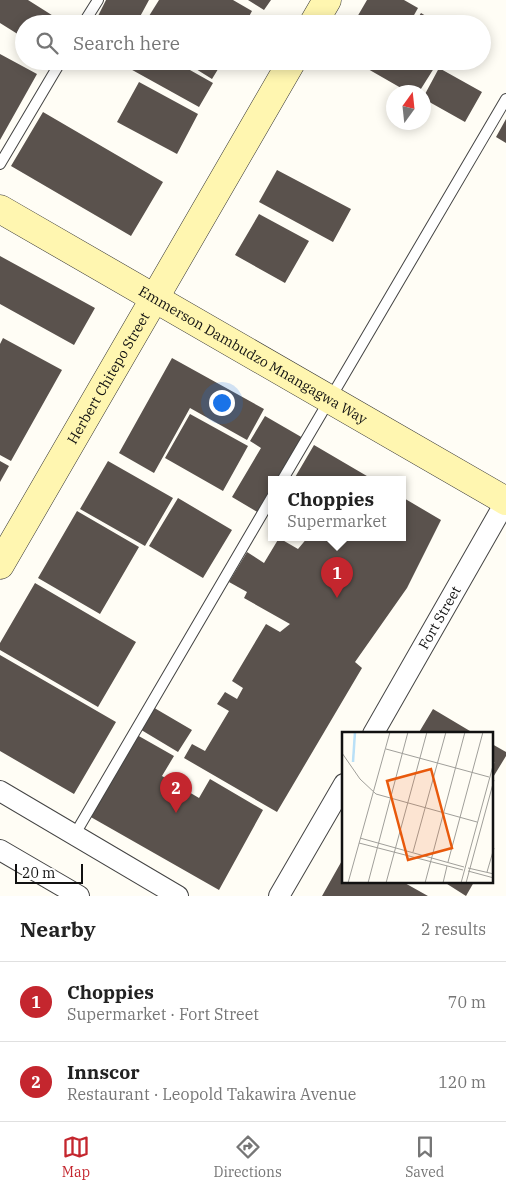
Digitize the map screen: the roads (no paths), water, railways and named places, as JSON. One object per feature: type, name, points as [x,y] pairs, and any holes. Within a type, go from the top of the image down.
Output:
[{"type":"street","points":[[318,15],[327,0]]},
{"type":"street","name":"Herbert Chitepo Street","points":[[0,565],[287,70]]},
{"type":"street","name":"Emmerson Dambudzo Mnangagwa Way","points":[[0,209],[506,501]]},
{"type":"street","name":"Fort Street","points":[[374,732],[506,501]]},
{"type":"street","points":[[280,896],[342,788]]},
{"type":"street","points":[[0,792],[75,834],[178,896]]},
{"type":"street","points":[[0,850],[79,896]]},
{"type":"lane","points":[[89,15],[98,0]]},
{"type":"lane","points":[[0,164],[56,70]]},
{"type":"lane","points":[[285,476],[506,98]]},
{"type":"lane","points":[[75,834],[268,505]]},
{"type":"place","name":"Choppies","points":[[337,598]]},
{"type":"place","name":"Innscor","points":[[176,813]]}]
